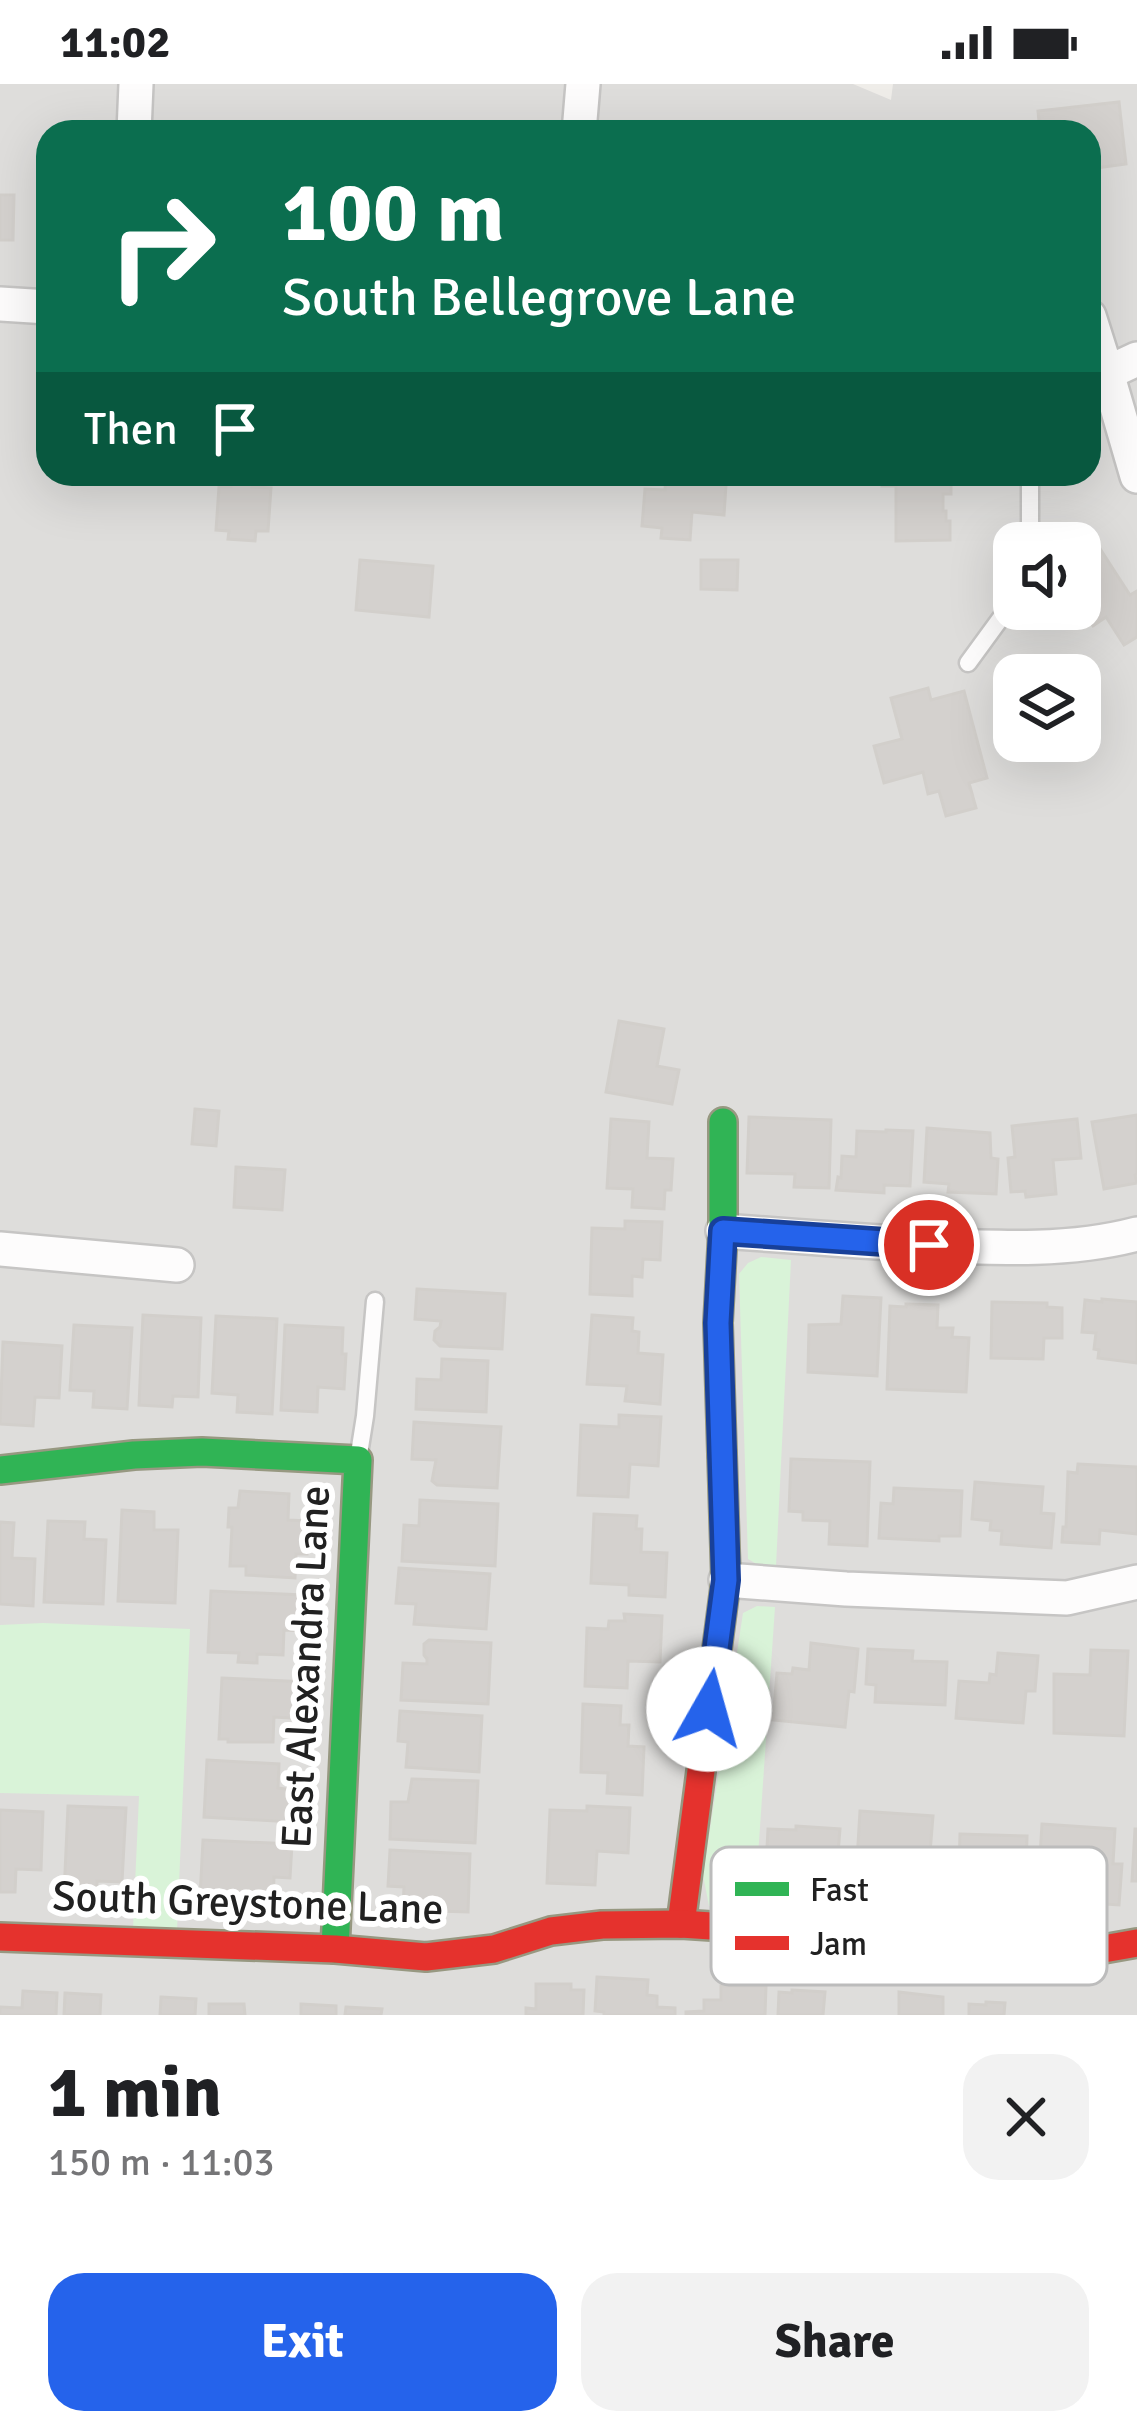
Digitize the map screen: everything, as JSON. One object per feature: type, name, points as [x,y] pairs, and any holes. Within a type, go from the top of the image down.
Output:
[{"type":"street","points":[[134,120],[136,84]]},
{"type":"street","points":[[580,120],[583,84]]},
{"type":"street","points":[[0,304],[36,306]]},
{"type":"street","points":[[1111,370],[1137,476]]},
{"type":"street","points":[[681,1924],[726,1580],[718,1323],[723,1122]]},
{"type":"street","points":[[723,1231],[1041,1248],[1137,1234]]},
{"type":"street","points":[[0,1249],[177,1265]]},
{"type":"street","points":[[0,1471],[134,1454],[358,1460]]},
{"type":"street","name":"East Alexandra Lane","points":[[335,1949],[358,1460]]},
{"type":"street","points":[[726,1580],[1066,1598],[1137,1582]]},
{"type":"street","name":"South Greystone Lane","points":[[0,1936],[426,1957],[494,1949],[551,1931],[602,1925],[711,1926]]},
{"type":"street","name":"South Greystone Lane","points":[[1107,1948],[1137,1942]]},
{"type":"lane","points":[[1030,486],[1030,522]]},
{"type":"lane","points":[[968,663],[993,629]]},
{"type":"lane","points":[[358,1460],[375,1301]]},
{"type":"shaded area","points":[[0,84],[853,84],[891,100],[893,84],[1137,84],[1137,2015],[0,2015]]},
{"type":"green space","points":[[761,1257],[791,1260],[776,1566],[760,1566],[748,1559],[739,1274]]},
{"type":"green space","points":[[757,1606],[775,1607],[759,1847],[711,1847],[711,1906],[703,1875],[743,1613]]},
{"type":"green space","points":[[0,1625],[190,1629],[177,1931],[133,1929],[139,1796],[0,1793]]},
{"type":"building","points":[[1119,102],[1126,164],[1101,167],[1101,120],[1039,120],[1038,111]]},
{"type":"building","points":[[0,195],[14,195],[13,240],[0,240]]},
{"type":"building","points":[[665,486],[726,486],[724,515],[692,512],[690,540],[661,538],[662,528],[642,526],[645,489],[665,490]]},
{"type":"building","points":[[896,486],[951,486],[951,494],[943,494],[950,540],[896,541]]},
{"type":"building","points":[[219,487],[271,488],[268,531],[256,531],[255,541],[228,539],[229,531],[216,530]]},
{"type":"building","points":[[1101,550],[1130,595],[1137,591],[1137,637],[1124,645],[1106,617],[1101,620]]},
{"type":"building","points":[[360,560],[433,566],[429,617],[356,610]]},
{"type":"building","points":[[701,560],[738,560],[737,590],[701,589]]},
{"type":"building","points":[[928,688],[931,700],[964,691],[987,778],[969,783],[976,808],[946,816],[939,791],[928,794],[923,772],[884,783],[874,746],[902,739],[891,698]]},
{"type":"building","points":[[619,1021],[664,1029],[657,1066],[679,1070],[672,1104],[606,1092]]},
{"type":"building","points":[[195,1109],[219,1111],[216,1146],[192,1144]]},
{"type":"building","points":[[1137,1115],[1137,1183],[1104,1189],[1092,1122]]},
{"type":"building","points":[[749,1117],[831,1120],[829,1188],[794,1187],[795,1174],[747,1173]]},
{"type":"building","points":[[611,1119],[649,1122],[647,1158],[673,1159],[664,1209],[632,1207],[633,1189],[607,1188]]},
{"type":"building","points":[[1077,1119],[1081,1158],[1053,1160],[1056,1194],[1026,1197],[1025,1191],[1011,1192],[1012,1126]]},
{"type":"building","points":[[927,1128],[990,1133],[991,1158],[998,1159],[996,1194],[948,1192],[949,1184],[924,1182]]},
{"type":"building","points":[[857,1131],[913,1131],[910,1186],[884,1185],[884,1193],[836,1190],[842,1156],[856,1157]]},
{"type":"building","points":[[236,1167],[285,1170],[282,1210],[234,1207]]},
{"type":"building","points":[[625,1221],[662,1222],[660,1260],[643,1259],[642,1277],[632,1276],[632,1296],[590,1294],[592,1228],[625,1229]]},
{"type":"building","points":[[417,1289],[505,1294],[502,1349],[440,1346],[434,1340],[441,1321],[415,1319]]},
{"type":"building","points":[[843,1296],[881,1298],[877,1376],[808,1372],[809,1325],[841,1324]]},
{"type":"building","points":[[1085,1300],[1137,1302],[1137,1363],[1098,1358],[1096,1333],[1082,1332]]},
{"type":"building","points":[[992,1302],[1047,1303],[1047,1307],[1062,1308],[1062,1338],[1044,1338],[1043,1359],[991,1358]]},
{"type":"building","points":[[938,1305],[937,1328],[953,1328],[952,1337],[969,1338],[966,1392],[887,1389],[890,1306]]},
{"type":"building","points":[[143,1315],[201,1318],[198,1397],[173,1396],[172,1407],[139,1405]]},
{"type":"building","points":[[592,1315],[633,1318],[632,1331],[639,1332],[638,1353],[663,1355],[660,1404],[625,1401],[627,1386],[587,1384]]},
{"type":"building","points":[[216,1316],[277,1319],[272,1414],[237,1412],[238,1395],[212,1393]]},
{"type":"building","points":[[74,1325],[132,1328],[127,1409],[93,1407],[94,1391],[70,1390]]},
{"type":"building","points":[[285,1325],[343,1328],[344,1389],[318,1387],[317,1412],[281,1410]]},
{"type":"building","points":[[3,1342],[62,1346],[59,1398],[35,1397],[33,1426],[0,1424]]},
{"type":"building","points":[[442,1359],[488,1361],[486,1412],[416,1409],[417,1379],[441,1380]]},
{"type":"building","points":[[619,1415],[661,1417],[658,1466],[630,1464],[628,1497],[578,1495],[581,1425],[619,1427]]},
{"type":"building","points":[[414,1422],[501,1427],[497,1488],[437,1485],[432,1481],[436,1460],[412,1459]]},
{"type":"building","points":[[791,1459],[870,1462],[867,1546],[829,1544],[830,1521],[803,1520],[803,1512],[789,1511]]},
{"type":"building","points":[[1078,1464],[1137,1467],[1137,1534],[1100,1530],[1099,1544],[1062,1542],[1068,1472],[1077,1473]]},
{"type":"building","points":[[975,1482],[1043,1487],[1041,1513],[1054,1514],[1051,1548],[1001,1544],[1002,1531],[990,1530],[991,1521],[972,1519]]},
{"type":"building","points":[[894,1488],[962,1491],[960,1536],[939,1536],[939,1541],[879,1538],[881,1503],[893,1504]]},
{"type":"building","points":[[240,1491],[289,1494],[288,1520],[308,1521],[307,1554],[296,1554],[295,1578],[246,1575],[246,1566],[230,1566],[229,1508],[238,1508]]},
{"type":"building","points":[[420,1500],[498,1504],[495,1566],[402,1561],[404,1525],[419,1526]]},
{"type":"building","points":[[122,1510],[154,1512],[154,1530],[178,1530],[175,1603],[118,1601]]},
{"type":"building","points":[[594,1514],[637,1516],[641,1552],[667,1553],[665,1597],[629,1595],[629,1585],[591,1583]]},
{"type":"building","points":[[48,1521],[85,1522],[84,1539],[106,1540],[103,1604],[44,1602]]},
{"type":"building","points":[[0,1522],[14,1523],[12,1558],[35,1559],[33,1606],[0,1604]]},
{"type":"building","points":[[399,1568],[490,1574],[486,1629],[414,1624],[416,1604],[396,1603]]},
{"type":"building","points":[[211,1591],[303,1595],[301,1631],[284,1630],[283,1655],[257,1654],[257,1663],[238,1662],[239,1653],[208,1652]]},
{"type":"building","points":[[624,1614],[662,1616],[660,1662],[628,1661],[627,1688],[585,1686],[587,1628],[608,1629],[609,1621],[625,1621]]},
{"type":"building","points":[[429,1640],[491,1643],[488,1704],[401,1700],[403,1663],[427,1664],[424,1644]]},
{"type":"building","points":[[811,1643],[858,1649],[845,1727],[773,1720],[777,1673],[809,1670]]},
{"type":"building","points":[[868,1649],[913,1651],[912,1661],[947,1662],[945,1705],[875,1702],[876,1685],[866,1684]]},
{"type":"building","points":[[1091,1650],[1128,1651],[1124,1736],[1054,1733],[1054,1674],[1090,1675]]},
{"type":"building","points":[[998,1653],[1038,1656],[1035,1691],[1026,1691],[1023,1723],[956,1718],[959,1681],[989,1683],[990,1674],[996,1675]]},
{"type":"building","points":[[222,1678],[306,1682],[304,1719],[274,1717],[273,1742],[219,1739]]},
{"type":"building","points":[[583,1704],[621,1706],[620,1725],[629,1725],[628,1746],[644,1747],[642,1795],[607,1793],[608,1773],[581,1772]]},
{"type":"building","points":[[400,1711],[482,1716],[479,1772],[406,1767],[408,1742],[398,1741]]},
{"type":"building","points":[[207,1760],[279,1764],[278,1788],[293,1790],[292,1822],[204,1817]]},
{"type":"building","points":[[412,1779],[478,1781],[475,1843],[390,1839],[391,1802],[408,1802]]},
{"type":"building","points":[[68,1806],[126,1808],[122,1882],[97,1881],[97,1896],[64,1895]]},
{"type":"building","points":[[587,1806],[630,1808],[628,1853],[597,1851],[595,1885],[547,1883],[550,1810],[587,1811]]},
{"type":"building","points":[[0,1810],[43,1812],[41,1870],[16,1869],[15,1892],[0,1892]]},
{"type":"building","points":[[860,1811],[933,1816],[930,1847],[858,1847]]},
{"type":"building","points":[[1042,1824],[1115,1829],[1113,1864],[1122,1864],[1119,1905],[1107,1904],[1107,1847],[1041,1847]]},
{"type":"building","points":[[796,1826],[840,1829],[839,1847],[767,1847],[768,1829],[796,1830]]},
{"type":"building","points":[[1135,1829],[1137,1881],[1132,1881]]},
{"type":"building","points":[[960,1834],[1027,1836],[1027,1847],[960,1847]]},
{"type":"building","points":[[203,1840],[292,1844],[290,1878],[274,1877],[273,1901],[200,1898]]},
{"type":"building","points":[[390,1850],[470,1854],[468,1912],[403,1910],[404,1887],[388,1886]]},
{"type":"building","points":[[597,1977],[648,1980],[647,1995],[657,1996],[657,2007],[675,2008],[675,2015],[595,2011]]},
{"type":"building","points":[[536,1984],[571,1984],[571,1990],[584,1990],[583,2015],[526,2015],[526,2008],[536,2009]]},
{"type":"building","points":[[721,1986],[766,1986],[765,2015],[686,2015],[704,2011],[704,2000],[721,2000]]},
{"type":"building","points":[[23,1991],[57,1993],[56,2015],[0,2015],[0,2007],[22,2008]]},
{"type":"building","points":[[779,1992],[825,1992],[823,2015],[778,2015]]},
{"type":"building","points":[[899,1992],[943,1997],[943,2015],[899,2015]]},
{"type":"building","points":[[65,1993],[101,1995],[100,2015],[64,2015]]},
{"type":"building","points":[[161,1997],[196,1999],[195,2015],[160,2015]]},
{"type":"building","points":[[1005,2003],[1004,2015],[969,2015],[969,2004]]},
{"type":"building","points":[[209,2004],[244,2004],[245,2015],[209,2015]]},
{"type":"building","points":[[301,2004],[336,2006],[336,2015],[301,2015]]},
{"type":"building","points":[[346,2007],[382,2009],[381,2015],[345,2015]]},
{"type":"traffic: fast","points":[[722,1454],[718,1323],[723,1122]]},
{"type":"traffic: fast","points":[[0,1470],[202,1452],[358,1460],[335,1949]]},
{"type":"traffic: jam","points":[[681,1924],[726,1580],[722,1454]]},
{"type":"traffic: jam","points":[[0,1937],[335,1949],[426,1957],[494,1949],[551,1931],[602,1925],[711,1926]]},
{"type":"traffic: jam","points":[[1107,1948],[1137,1943]]},
{"type":"route","points":[[709,1709],[726,1580],[718,1323],[723,1231],[929,1245]]}]
